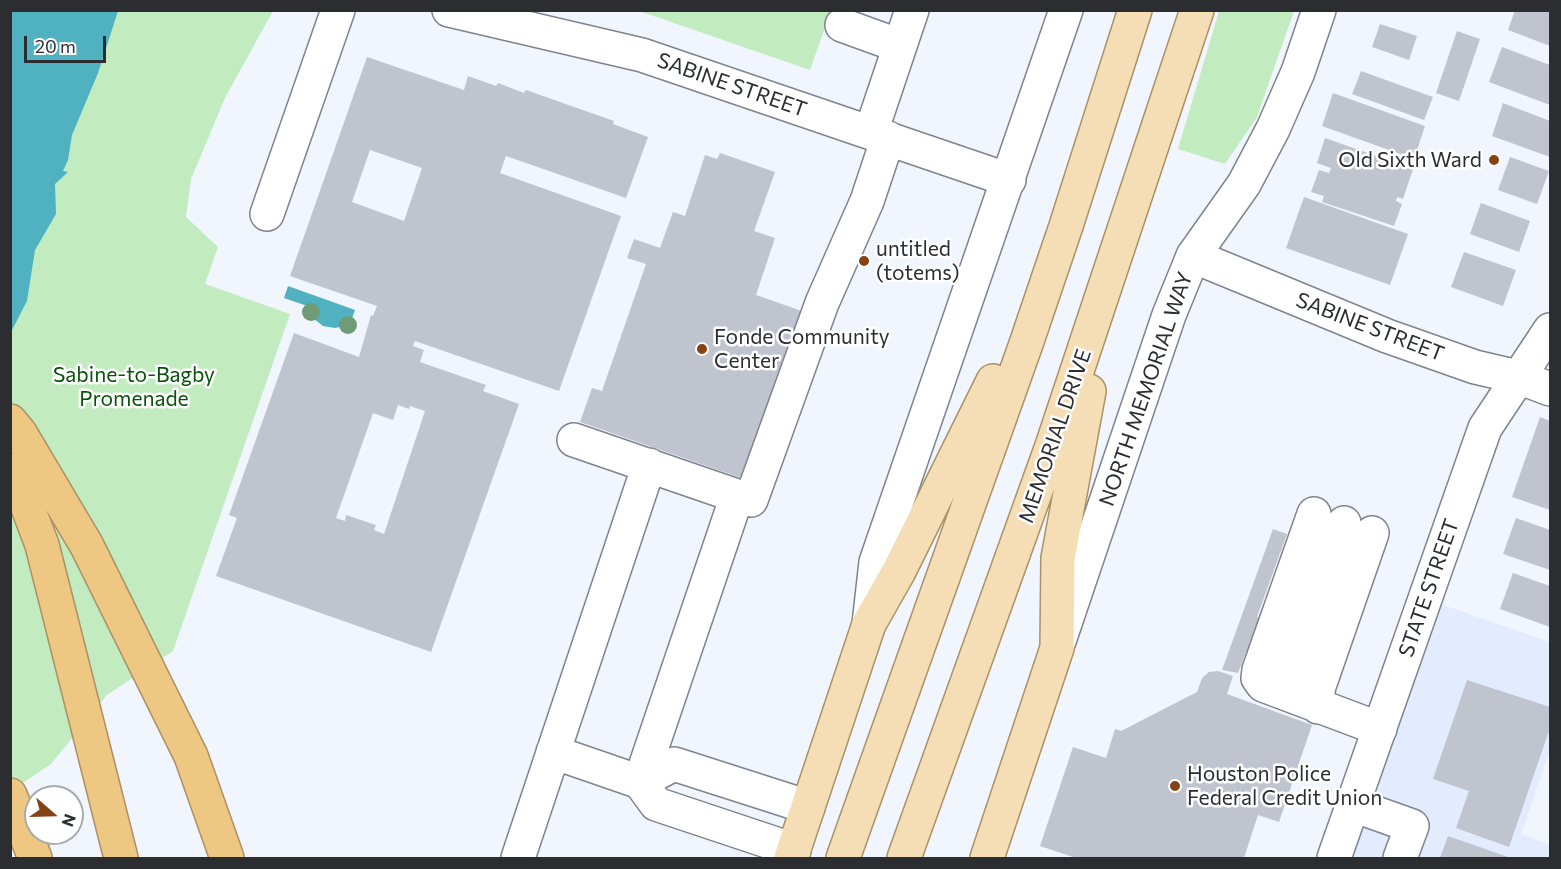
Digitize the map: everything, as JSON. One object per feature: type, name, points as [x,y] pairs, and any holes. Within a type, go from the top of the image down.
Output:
[{"type":"highway","points":[[10,421],[81,535],[103,577],[191,756],[227,858]]},
{"type":"highway","points":[[10,470],[25,500],[42,545],[121,858]]},
{"type":"highway","points":[[10,795],[35,858]]},
{"type":"main road","points":[[843,858],[1026,344],[1135,10]]},
{"type":"main road","name":"MEMORIAL DRIVE","points":[[904,858],[1053,444],[1197,10]]},
{"type":"main road","points":[[987,858],[1057,648],[1058,558],[1091,380],[1092,329]]},
{"type":"main road","points":[[792,854],[869,624],[899,571],[1002,363],[1026,344]]},
{"type":"street","points":[[267,214],[338,10]]},
{"type":"street","points":[[574,440],[751,500],[822,303],[867,201],[879,135],[900,46],[912,10]]},
{"type":"street","points":[[869,624],[876,562],[1066,10]]},
{"type":"street","name":"NORTH MEMORIAL WAY","points":[[1057,648],[1169,315],[1193,256],[1244,183],[1273,129],[1298,72],[1319,10]]},
{"type":"street","name":"SABINE STREET","points":[[466,13],[642,55],[1009,180]]},
{"type":"street","points":[[843,25],[900,46]]},
{"type":"street","name":"SABINE STREET","points":[[1193,256],[1387,336],[1475,367],[1518,377],[1551,389]]},
{"type":"street","name":"STATE STREET","points":[[1334,858],[1485,428],[1551,330]]},
{"type":"street","points":[[518,858],[649,465]]},
{"type":"street","points":[[640,782],[737,496]]},
{"type":"street","points":[[1298,698],[1343,524],[1259,670],[1258,678],[1263,685],[1380,729]]},
{"type":"street","points":[[553,752],[640,782],[656,804],[792,854]]},
{"type":"street","points":[[640,782],[674,764],[808,807]]},
{"type":"street","points":[[1353,805],[1412,826],[1400,858]]},
{"type":"shaded area","points":[[1435,602],[1550,642],[1550,750],[1521,834],[1550,845],[1550,858],[1349,858]]},
{"type":"green space","name":"Sabine-to-Bagby Promenade","points":[[11,11],[273,11],[225,98],[191,179],[186,217],[218,247],[205,284],[290,314],[173,651],[107,695],[51,764],[11,791]]},
{"type":"green space","points":[[639,11],[831,11],[810,70]]},
{"type":"green space","points":[[1219,11],[1294,11],[1257,117],[1225,164],[1178,149]]},
{"type":"water","points":[[11,10],[118,11],[98,73],[72,135],[68,160],[63,171],[68,172],[55,184],[56,214],[35,250],[27,301],[11,332]]},
{"type":"water","points":[[288,286],[355,310],[351,321],[344,318],[340,327],[323,326],[313,318],[316,309],[284,298]]},
{"type":"building","points":[[1515,10],[1550,10],[1550,46],[1508,30]]},
{"type":"building","points":[[1380,24],[1417,36],[1409,60],[1372,47]]},
{"type":"building","points":[[1457,31],[1480,39],[1459,101],[1436,93]]},
{"type":"building","points":[[1502,47],[1550,65],[1550,105],[1489,82]]},
{"type":"building","points":[[367,57],[464,90],[468,76],[496,86],[498,83],[524,93],[526,90],[614,121],[613,124],[648,137],[626,198],[506,156],[500,173],[621,216],[559,391],[415,341],[413,346],[424,350],[420,362],[486,385],[483,391],[519,404],[431,652],[216,576],[237,518],[229,515],[294,333],[359,357],[371,315],[373,316],[377,306],[290,276]],"holes":[[[370,150],[422,168],[404,221],[352,202]],[[398,405],[425,411],[384,534],[374,530],[376,525],[346,515],[345,521],[336,518],[373,413],[393,420]]]},
{"type":"building","points":[[1361,71],[1433,97],[1424,120],[1352,94]]},
{"type":"building","points":[[1333,93],[1425,126],[1414,159],[1322,126]]},
{"type":"building","points":[[1503,103],[1550,121],[1550,157],[1492,136]]},
{"type":"building","points":[[1325,138],[1413,169],[1403,199],[1397,197],[1396,201],[1402,204],[1394,226],[1322,202],[1324,196],[1311,192],[1319,170],[1329,173],[1331,168],[1317,163]]},
{"type":"building","name":"Fonde Community Center","points":[[720,153],[775,172],[754,231],[775,238],[756,295],[802,311],[744,479],[580,422],[592,388],[602,391],[646,264],[627,258],[634,239],[660,248],[673,212],[685,216],[705,155],[717,159]]},
{"type":"building","points":[[1510,157],[1549,171],[1537,204],[1498,190]]},
{"type":"building","points":[[1304,197],[1408,234],[1390,285],[1286,248]]},
{"type":"building","points":[[1481,203],[1530,221],[1519,252],[1470,234]]},
{"type":"building","points":[[1464,252],[1516,270],[1503,306],[1451,287]]},
{"type":"building","points":[[1540,417],[1550,421],[1550,510],[1512,497]]},
{"type":"building","points":[[1516,518],[1550,530],[1550,570],[1503,554]]},
{"type":"building","points":[[1273,529],[1287,534],[1257,617],[1343,647],[1331,681],[1246,652],[1238,673],[1222,670]]},
{"type":"building","points":[[1513,573],[1550,586],[1550,627],[1500,609]]},
{"type":"building","name":"Houston Police Federal Credit Union","points":[[1218,671],[1233,676],[1227,694],[1312,725],[1279,822],[1258,815],[1244,858],[1076,858],[1040,846],[1073,747],[1106,758],[1115,729],[1121,731],[1197,692],[1202,678],[1209,672]]},
{"type":"building","points":[[1467,680],[1550,707],[1550,728],[1509,847],[1456,828],[1469,791],[1433,779]]},
{"type":"building","points":[[1448,836],[1511,858],[1440,858]]},
{"type":"place","name":"Old Sixth Ward","points":[[1494,160]]},
{"type":"place","name":"untitled (totems)","points":[[864,261]]},
{"type":"place","name":"Fonde Community Center","points":[[702,349]]},
{"type":"place","name":"Houston Police Federal Credit Union","points":[[1175,786]]}]
